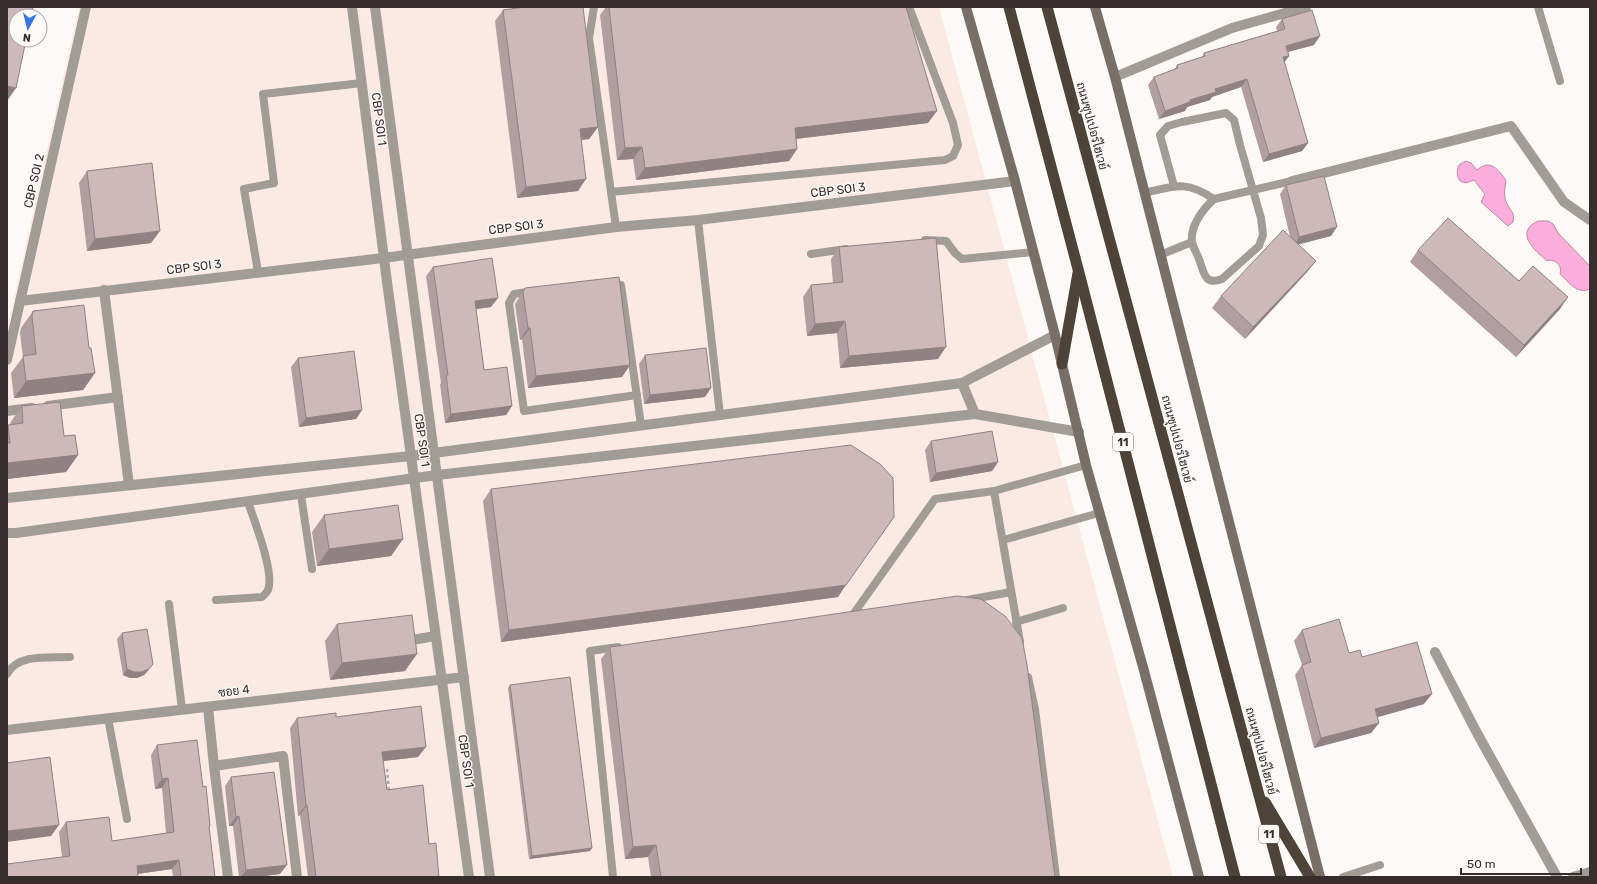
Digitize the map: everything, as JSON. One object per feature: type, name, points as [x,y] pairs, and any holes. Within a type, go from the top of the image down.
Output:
[{"type":"highway","name":"11","points":[[1008,7],[1078,269],[1235,877]]},
{"type":"highway","name":"ถนนซุปเปอร์ไฮเวย์","points":[[1047,7],[1281,877]]},
{"type":"highway","points":[[1062,364],[1078,269]]},
{"type":"highway","points":[[1258,791],[1310,877]]},
{"type":"main road","points":[[966,7],[1034,252],[1086,465],[1143,667],[1199,877]]},
{"type":"main road","points":[[1095,7],[1115,77],[1320,877]]},
{"type":"street","name":"CBP SOI 2","points":[[7,360],[86,7]]},
{"type":"street","name":"CBP SOI 1","points":[[352,7],[383,258],[469,877]]},
{"type":"street","name":"CBP SOI 1","points":[[375,7],[490,877]]},
{"type":"street","points":[[1115,77],[1232,28],[1306,7]]},
{"type":"street","points":[[1292,181],[1511,126],[1564,202],[1590,220]]},
{"type":"street","name":"CBP SOI 3","points":[[20,301],[383,258],[616,227],[698,220],[1015,181]]},
{"type":"street","points":[[104,290],[129,485]]},
{"type":"street","points":[[7,498],[411,456],[962,383],[1055,335]]},
{"type":"street","points":[[962,383],[976,414]]},
{"type":"street","points":[[7,411],[118,397]]},
{"type":"street","points":[[7,533],[437,476],[976,414],[1079,432]]},
{"type":"street","points":[[412,640],[436,636]]},
{"type":"street","points":[[1435,652],[1474,727],[1557,877]]},
{"type":"street","name":"ซอย 4","points":[[7,730],[464,677]]},
{"type":"street","points":[[208,707],[228,877]]},
{"type":"street","points":[[214,766],[283,756],[297,877]]},
{"type":"street","points":[[1573,877],[1590,872]]},
{"type":"lane","points":[[594,7],[589,38],[616,227]]},
{"type":"lane","points":[[611,192],[945,160],[953,156],[958,145],[953,123],[909,7]]},
{"type":"lane","points":[[1538,7],[1560,81]]},
{"type":"lane","points":[[258,272],[244,189],[274,183],[264,94],[362,83]]},
{"type":"lane","points":[[1174,186],[1160,135],[1168,126],[1226,113],[1234,120],[1240,145],[1254,190],[1261,218],[1262,235],[1259,246],[1222,279],[1216,281],[1208,280],[1203,275],[1192,242],[1194,228],[1201,213],[1214,199],[1254,190],[1292,181]]},
{"type":"lane","points":[[1144,193],[1174,186],[1186,186],[1200,190],[1214,199]]},
{"type":"lane","points":[[698,220],[720,415]]},
{"type":"lane","points":[[919,240],[946,241],[955,254],[962,259],[1034,252]]},
{"type":"lane","points":[[1160,255],[1192,242]]},
{"type":"lane","points":[[811,254],[857,248]]},
{"type":"lane","points":[[604,282],[621,285],[641,425]]},
{"type":"lane","points":[[544,290],[514,294],[509,303],[524,411],[637,395]]},
{"type":"lane","points":[[852,616],[935,499],[994,491],[1086,465]]},
{"type":"lane","points":[[994,491],[1021,648]]},
{"type":"lane","points":[[301,495],[312,570]]},
{"type":"lane","points":[[216,600],[262,597],[268,591],[269,582],[265,553],[248,502]]},
{"type":"lane","points":[[1003,540],[1100,513]]},
{"type":"lane","points":[[961,601],[1011,592]]},
{"type":"lane","points":[[169,604],[182,709]]},
{"type":"lane","points":[[1016,622],[1063,608]]},
{"type":"lane","points":[[613,877],[590,651],[629,646]]},
{"type":"lane","points":[[7,674],[13,666],[28,658],[70,657]]},
{"type":"lane","points":[[1026,671],[1035,709],[1056,877]]},
{"type":"lane","points":[[108,718],[126,819]]},
{"type":"lane","points":[[1343,877],[1380,864]]},
{"type":"path","points":[[387,769],[390,798]]},
{"type":"shaded area","points":[[79,7],[348,7],[349,10],[374,7],[939,7],[1173,877],[7,877],[7,329]]},
{"type":"shaded area","points":[[1466,161],[1471,163],[1477,170],[1486,165],[1490,165],[1497,169],[1506,180],[1505,198],[1513,216],[1513,222],[1508,226],[1481,202],[1485,194],[1474,180],[1466,183],[1460,181],[1457,175],[1458,167]]},
{"type":"shaded area","points":[[1538,221],[1548,221],[1553,224],[1558,233],[1590,266],[1590,289],[1581,290],[1574,287],[1560,274],[1559,265],[1557,263],[1550,260],[1547,261],[1529,242],[1527,231]]},
{"type":"building","points":[[7,7],[33,7],[8,8],[8,48],[24,48],[16,88],[7,86]]},
{"type":"building","points":[[525,7],[583,7],[598,127],[580,129],[586,179],[526,187],[503,10]]},
{"type":"building","points":[[609,7],[906,7],[937,111],[795,128],[797,149],[645,168],[642,147],[625,148]]},
{"type":"building","points":[[1312,10],[1320,36],[1286,46],[1289,56],[1283,57],[1308,143],[1269,154],[1247,79],[1215,89],[1216,92],[1190,100],[1190,102],[1165,111],[1154,77],[1178,68],[1177,65],[1205,56],[1204,53],[1285,29],[1282,19]]},
{"type":"building","points":[[152,163],[160,231],[95,239],[87,171]]},
{"type":"building","points":[[1324,176],[1337,227],[1299,237],[1286,185]]},
{"type":"building","points":[[1448,218],[1519,281],[1533,266],[1568,297],[1524,345],[1418,250]]},
{"type":"building","points":[[1283,230],[1316,261],[1253,327],[1221,296]]},
{"type":"building","points":[[936,238],[946,347],[849,356],[845,321],[815,324],[811,285],[843,282],[839,247]]},
{"type":"building","points":[[492,258],[498,298],[475,301],[484,370],[507,367],[512,406],[451,414],[446,375],[448,375],[433,267]]},
{"type":"building","points":[[619,277],[630,365],[536,376],[530,328],[528,328],[523,292],[525,288]]},
{"type":"building","points":[[84,305],[89,348],[91,348],[95,373],[26,381],[23,356],[36,354],[32,316],[33,311]]},
{"type":"building","points":[[706,348],[711,388],[650,395],[645,355]]},
{"type":"building","points":[[354,351],[362,410],[306,418],[298,358]]},
{"type":"building","points":[[60,402],[64,436],[75,435],[78,455],[7,463],[7,443],[10,443],[8,425],[23,423],[22,406]]},
{"type":"building","points":[[992,431],[998,462],[936,473],[931,441]]},
{"type":"building","points":[[851,445],[880,464],[893,478],[894,517],[846,585],[509,630],[491,489]]},
{"type":"building","points":[[398,505],[403,539],[329,549],[324,515]]},
{"type":"building","points":[[957,596],[981,599],[1005,616],[1022,638],[1027,665],[1055,877],[661,877],[656,845],[633,847],[610,647]]},
{"type":"building","points":[[412,615],[417,654],[342,663],[337,624]]},
{"type":"building","points":[[1339,619],[1349,653],[1360,650],[1362,657],[1417,642],[1432,694],[1375,709],[1379,723],[1321,738],[1302,665],[1311,662],[1302,630]]},
{"type":"building","points":[[147,629],[153,664],[149,669],[142,672],[134,672],[127,669],[122,633]]},
{"type":"building","points":[[570,677],[592,848],[532,856],[510,685]]},
{"type":"building","points":[[421,706],[426,747],[382,752],[387,790],[423,785],[429,844],[436,843],[439,877],[316,877],[306,805],[297,718],[336,713],[336,717]]},
{"type":"building","points":[[197,740],[203,787],[206,786],[215,877],[181,877],[179,860],[137,866],[138,877],[7,877],[7,864],[70,856],[66,822],[109,817],[112,841],[174,832],[168,778],[162,779],[157,745]]},
{"type":"building","points":[[50,757],[59,825],[7,831],[7,763]]},
{"type":"building","points":[[274,772],[287,865],[246,870],[239,816],[236,817],[231,777]]}]
